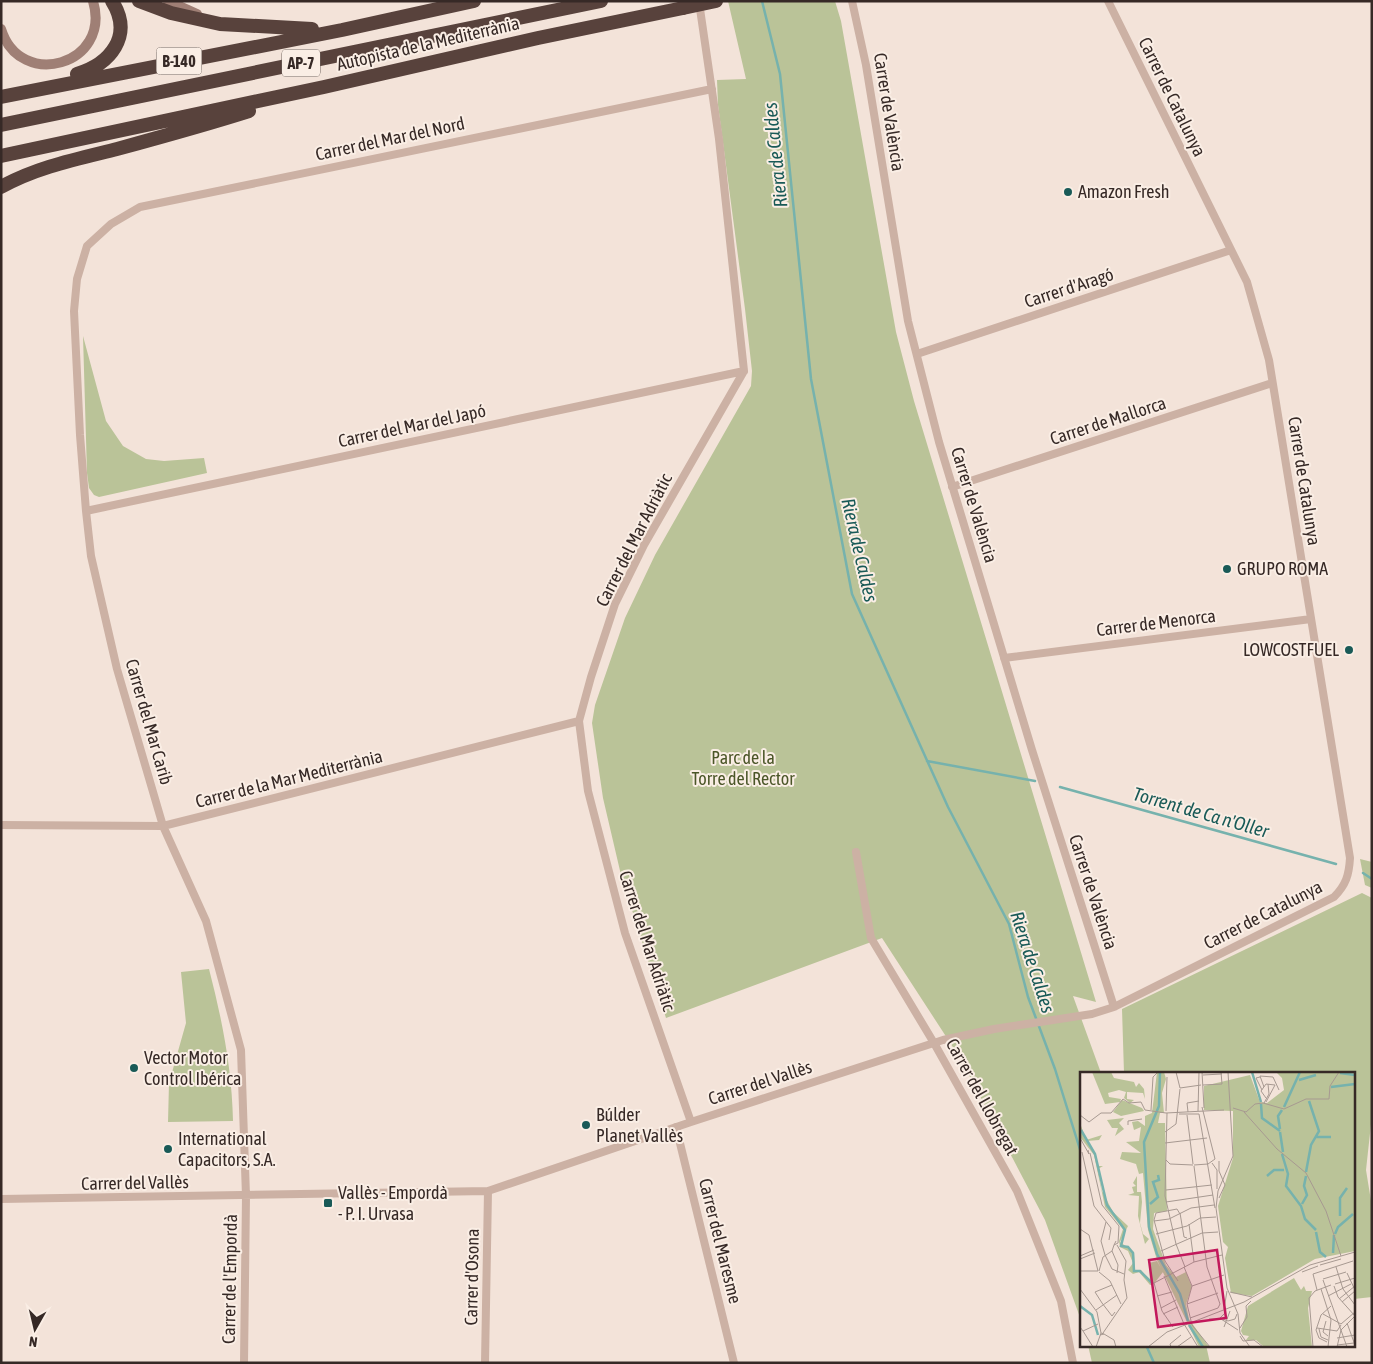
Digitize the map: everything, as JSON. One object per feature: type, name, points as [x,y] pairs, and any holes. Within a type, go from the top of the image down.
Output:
[{"type":"highway","points":[[17,93],[87,71],[108,58],[116,44],[120,30],[118,17],[112,1]]},
{"type":"highway","name":"B-140","points":[[139,1],[204,21],[259,27],[342,30]]},
{"type":"highway","name":"B-140","points":[[1,97],[342,30],[474,1]]},
{"type":"highway","name":"Autopista de la Mediterrània","points":[[1,125],[601,1]]},
{"type":"highway","name":"Autopista de la Mediterrània","points":[[1,156],[324,88],[538,38],[716,1]]},
{"type":"highway","points":[[1,186],[56,164],[205,126],[324,88]]},
{"type":"highway","points":[[1,180],[36,166],[84,152],[205,126]]},
{"type":"street","points":[[1,29],[7,43],[26,60],[43,64],[62,63],[76,56],[90,41],[96,16],[93,1]]},
{"type":"street","points":[[168,1],[206,17],[259,27]]},
{"type":"street","points":[[699,1],[719,139],[744,371]]},
{"type":"street","name":"Carrer de València","points":[[852,1],[862,41],[908,321],[939,442],[1004,658],[1114,1007]]},
{"type":"street","name":"Carrer de Catalunya","points":[[994,1029],[1092,1014],[1114,1007],[1334,897],[1347,881],[1350,870],[1350,858],[1269,360],[1249,288],[1108,1]]},
{"type":"street","name":"Carrer del Mar del Nord","points":[[87,246],[111,224],[140,207],[712,89]]},
{"type":"street","name":"Carrer del Mar Carib","points":[[87,246],[76,279],[74,311],[80,435],[91,556],[117,669],[164,826],[206,921],[241,1050],[246,1196]]},
{"type":"street","name":"Carrer d'Aragó","points":[[917,354],[1231,250]]},
{"type":"street","name":"Carrer del Mar del Japó","points":[[86,511],[744,371]]},
{"type":"street","name":"Carrer del Mar Adriàtic","points":[[691,1122],[625,933],[588,791],[579,721],[615,604],[644,545],[744,371]]},
{"type":"street","name":"Carrer de Mallorca","points":[[952,486],[1272,383]]},
{"type":"street","name":"Carrer de Menorca","points":[[1004,658],[1311,619]]},
{"type":"street","name":"Carrer de la Mar Mediterrània","points":[[1,825],[164,826],[579,721]]},
{"type":"street","name":"Carrer del Llobregat","points":[[856,852],[871,938],[934,1043],[1017,1191],[1061,1300],[1073,1363]]},
{"type":"street","name":"Carrer del Vallès","points":[[1,1199],[488,1191],[691,1122],[934,1043],[994,1029]]},
{"type":"street","name":"Carrer del Maresme","points":[[676,1127],[734,1363]]},
{"type":"street","name":"Carrer d'Osona","points":[[485,1363],[488,1191]]},
{"type":"street","name":"Carrer de l'Empordà","points":[[244,1363],[246,1196]]},
{"type":"green space","name":"Parc de la Torre del Rector","points":[[728,1],[835,1],[841,21],[896,332],[914,401],[1096,1002],[1073,996],[1101,1072],[1080,1072],[1080,1317],[1045,1220],[960,1058],[882,938],[666,1018],[621,875],[603,798],[592,723],[595,705],[625,618],[655,555],[751,386],[752,371],[718,105],[717,80],[746,79]]},
{"type":"green space","points":[[83,336],[106,421],[123,446],[146,459],[164,461],[204,458],[207,473],[99,497],[94,495],[89,488],[87,473]]},
{"type":"green space","points":[[1360,859],[1372,862],[1372,888],[1365,885]]},
{"type":"green space","points":[[1362,893],[1372,898],[1372,1115],[1366,1170],[1372,1207],[1372,1297],[1356,1299],[1356,1072],[1124,1072],[1122,1009]]},
{"type":"green space","points":[[209,969],[226,1044],[231,1082],[233,1121],[168,1122],[169,1083],[186,1023],[181,972]]},
{"type":"green space","points":[[1088,1346],[1206,1346],[1210,1363],[1092,1363]]},
{"type":"waterway","name":"Riera de Caldes","points":[[762,1],[780,74],[811,379],[852,594],[948,807],[1009,924],[1028,997],[1055,1069],[1080,1150]]},
{"type":"waterway","name":"Torrent de Ca n'Oller","points":[[927,761],[1035,781]]},
{"type":"waterway","name":"Torrent de Ca n'Oller","points":[[1060,787],[1336,864]]},
{"type":"waterway","name":"Torrent de Ca n'Oller","points":[[1363,873],[1372,879]]},
{"type":"waterway","name":"Riera de Caldes","points":[[1146,1346],[1154,1363]]},
{"type":"place","name":"Amazon Fresh","points":[[1068,192]]},
{"type":"place","name":"GRUPO ROMA","points":[[1227,569]]},
{"type":"place","name":"LOWCOSTFUEL","points":[[1349,650]]},
{"type":"place","name":"Vector Motor Control Ibérica","points":[[134,1068]]},
{"type":"place","name":"Búlder Planet Vallès","points":[[586,1125]]},
{"type":"place","name":"International Capacitors, S.A.","points":[[168,1149]]},
{"type":"place","name":"Vallès - Empordà - P. I. Urvasa","points":[[328,1203]]}]
